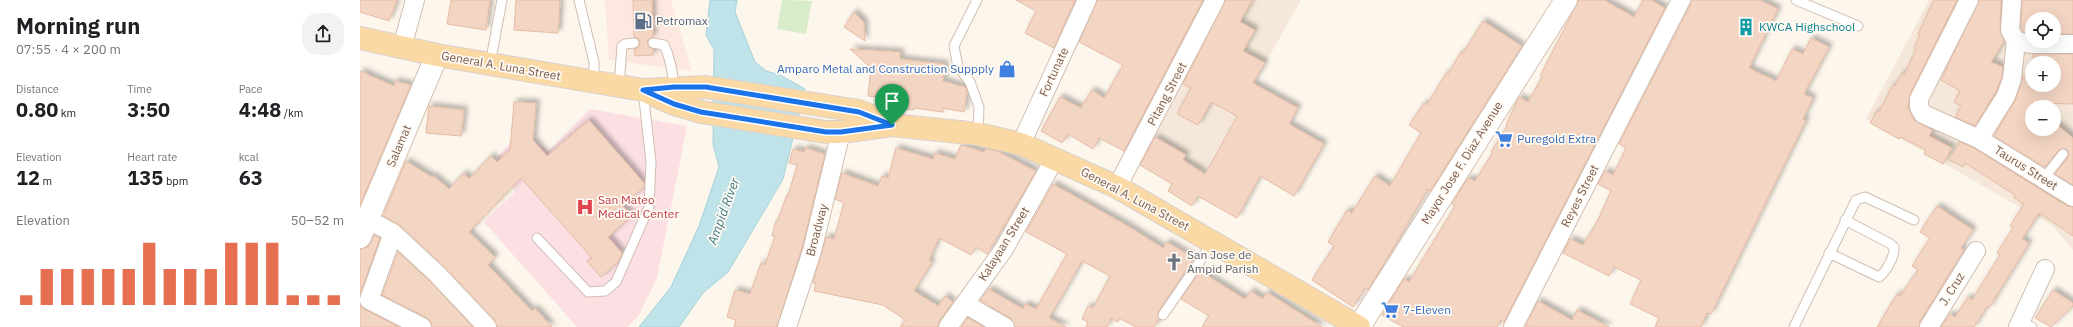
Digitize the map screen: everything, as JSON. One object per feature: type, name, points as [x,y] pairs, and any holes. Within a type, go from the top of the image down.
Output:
[{"type":"main road","name":"General A. Luna Street","points":[[360,38],[437,55],[674,96],[701,112],[834,132],[892,125],[978,134],[1021,144],[1117,187],[1359,327]]},
{"type":"main road","name":"General A. Luna Street","points":[[674,96],[706,87],[859,112],[892,125]]},
{"type":"street","points":[[402,47],[415,0]]},
{"type":"street","name":"Fortunate","points":[[1021,144],[1088,0]]},
{"type":"street","name":"Pitang Street","points":[[1117,187],[1215,0]]},
{"type":"street","name":"Reyes Street","points":[[1513,327],[1681,0]]},
{"type":"street","name":"Taurus Street","points":[[1969,0],[1919,99],[1919,107],[1923,114],[1979,139],[2073,197]]},
{"type":"street","points":[[1979,139],[2006,96],[2012,79],[2016,41],[2010,30],[2012,0]]},
{"type":"street","name":"Mayor Jose F. Diaz Avenue","points":[[1359,327],[1564,1]]},
{"type":"street","points":[[2016,41],[2031,44],[2073,44]]},
{"type":"street","name":"Salamat","points":[[364,228],[437,55]]},
{"type":"street","name":"Broadway","points":[[787,327],[812,251],[834,132]]},
{"type":"street","name":"Kalayaan Street","points":[[948,327],[966,304],[1004,249],[1055,158]]},
{"type":"street","points":[[364,228],[393,233],[437,274],[487,327]]},
{"type":"street","points":[[393,233],[369,300],[422,327]]},
{"type":"street","name":"J. Cruz","points":[[1929,327],[1976,251]]},
{"type":"street","points":[[2023,325],[2045,269]]},
{"type":"street","points":[[966,304],[1005,327]]},
{"type":"lane","points":[[490,64],[502,0]]},
{"type":"lane","points":[[579,0],[594,62],[594,82]]},
{"type":"lane","points":[[977,0],[954,46],[958,67],[970,82],[979,108],[978,134]]},
{"type":"lane","points":[[1796,0],[1858,26]]},
{"type":"lane","points":[[620,86],[622,46],[625,44],[634,43]]},
{"type":"lane","points":[[653,43],[664,45],[668,52],[674,96]]},
{"type":"lane","points":[[537,238],[588,292],[605,291],[616,282],[648,207],[651,162],[643,90]]},
{"type":"lane","points":[[2044,178],[2063,154]]},
{"type":"lane","points":[[1794,327],[1856,200],[1864,197],[1914,220]]},
{"type":"lane","points":[[1829,253],[1879,277],[1883,274],[1894,252],[1894,247],[1889,243],[1845,220]]},
{"type":"lane","points":[[1163,315],[1213,242]]},
{"type":"shaded area","points":[[605,0],[671,0],[692,71],[609,60]]},
{"type":"shaded area","points":[[1165,0],[1301,0],[1204,171],[1106,116]]},
{"type":"shaded area","points":[[1929,0],[2073,0],[2073,250],[2053,226],[1866,119]]},
{"type":"shaded area","name":"San Mateo Medical Center","points":[[590,109],[687,126],[657,278],[639,315],[627,327],[577,327],[484,222],[515,192],[497,157],[523,129],[548,151]]},
{"type":"green space","points":[[782,0],[812,1],[806,34],[777,29]]},
{"type":"water","name":"Ampid River","points":[[710,0],[737,0],[735,12],[755,62],[766,71],[780,75],[805,89],[783,179],[728,272],[703,293],[679,327],[639,327],[671,287],[699,226],[719,167],[713,144],[714,50],[706,35]]},
{"type":"building","points":[[360,0],[397,0],[389,21],[360,12]]},
{"type":"building","points":[[451,0],[490,0],[486,30],[447,24]]},
{"type":"building","points":[[516,0],[560,0],[558,33],[514,30]]},
{"type":"building","name":"Petromax","points":[[633,0],[652,0],[653,37],[647,42],[649,47],[653,49],[653,55],[635,56],[634,49],[638,48],[640,43],[639,39],[634,37]]},
{"type":"building","points":[[1016,0],[1075,0],[1054,48],[1025,33],[1036,11]]},
{"type":"building","points":[[1097,0],[1203,0],[1124,151],[1099,138],[1093,149],[1068,134],[1062,143],[1041,131],[1060,97],[1081,108],[1092,90],[1104,98],[1123,65],[1079,42]]},
{"type":"building","points":[[1225,0],[1252,0],[1240,22],[1255,30],[1243,51],[1265,63],[1253,83],[1298,108],[1289,124],[1324,144],[1294,196],[1260,176],[1237,218],[1198,196],[1192,206],[1168,191],[1172,184],[1140,165],[1155,137],[1186,155],[1183,160],[1205,174],[1237,116],[1211,102],[1198,125],[1177,114],[1191,88],[1183,84]]},
{"type":"building","points":[[1579,0],[1604,0],[1634,17],[1643,0],[1651,0],[1665,8],[1504,322],[1500,320],[1497,327],[1403,327],[1382,315],[1404,279],[1409,282],[1455,206],[1452,204],[1468,178],[1475,181],[1492,154],[1491,152],[1507,126],[1506,125],[1519,97],[1528,102],[1542,77],[1540,76]]},
{"type":"building","points":[[1693,0],[1760,0],[1778,9],[1749,68],[1776,81],[1792,49],[1803,54],[1811,38],[1829,47],[1804,94],[1813,98],[1803,119],[1806,120],[1711,314],[1707,313],[1701,327],[1655,327],[1659,318],[1630,304],[1641,280],[1614,267],[1609,276],[1563,253],[1570,239],[1583,245],[1597,222],[1611,191],[1598,184],[1605,171],[1613,175],[1626,148],[1619,144]]},
{"type":"building","points":[[1934,0],[1957,0],[1910,94],[1908,107],[1914,120],[1932,130],[1929,136],[1952,148],[1943,164],[1924,154],[1926,150],[1900,137],[1899,139],[1870,123],[1877,111],[1879,112],[1893,85],[1895,86],[1902,73],[1904,75],[1916,49],[1914,48],[1920,35],[1918,34]]},
{"type":"building","points":[[1979,0],[2001,0],[2000,29],[2004,41],[1991,62],[2003,67],[2002,77],[1996,91],[1975,126],[1955,117],[1961,106],[1954,102],[1960,91],[1941,80]]},
{"type":"building","points":[[2022,0],[2073,0],[2073,34],[2061,34],[2061,12],[2025,12],[2025,32],[2023,32],[2021,28]]},
{"type":"building","points":[[854,12],[864,22],[865,41],[844,27]]},
{"type":"building","points":[[1483,21],[1522,46],[1430,191],[1428,189],[1368,290],[1365,288],[1353,307],[1312,280],[1334,246],[1328,242],[1347,210],[1352,213],[1375,176],[1390,186],[1421,133],[1409,125],[1424,103],[1427,105],[1446,73],[1448,74],[1461,52],[1463,53]]},
{"type":"building","points":[[850,49],[900,52],[900,59],[945,64],[943,81],[965,87],[967,92],[964,112],[943,108],[943,112],[895,107],[896,99],[868,96],[871,68]]},
{"type":"building","points":[[2033,54],[2073,54],[2073,104],[2061,104],[2061,100],[2025,100],[2025,136],[2061,136],[2061,128],[2073,138],[2073,185],[2055,174],[2068,157],[2069,152],[2066,149],[2059,150],[2045,167],[1994,136],[2015,101],[2023,77],[2025,78],[2025,92],[2061,92],[2061,56],[2033,56]]},
{"type":"building","points":[[360,71],[394,86],[395,81],[411,85],[360,205]]},
{"type":"building","points":[[514,102],[536,103],[533,140],[547,156],[589,120],[644,183],[644,187],[623,206],[632,216],[608,237],[622,253],[619,261],[601,277],[587,261],[592,258],[521,178],[469,232],[495,257],[488,265],[532,311],[535,308],[552,327],[497,327],[495,320],[444,266],[400,225],[383,216],[406,161],[432,177],[434,176],[449,189],[464,173],[469,179],[491,156],[497,162],[510,150]]},
{"type":"building","points":[[429,106],[464,110],[461,136],[426,133]]},
{"type":"building","points":[[1960,142],[1974,148],[2067,206],[2073,207],[2073,236],[2039,213],[2022,239],[2029,243],[1989,308],[1987,306],[1974,327],[1941,327],[1950,314],[1955,317],[1968,297],[1972,300],[2000,255],[1997,253],[2013,228],[2010,226],[2024,204],[2014,198],[2015,195],[1965,163],[1963,167],[1949,160]]},
{"type":"building","points":[[961,145],[984,152],[986,149],[997,151],[1036,171],[987,254],[976,247],[971,255],[939,238],[929,260],[932,262],[914,291],[938,306],[945,296],[953,302],[939,321],[938,327],[900,327],[905,320],[883,305],[814,291],[816,284],[813,283],[826,237],[834,239],[844,203],[835,199],[842,173],[878,186],[882,176],[888,178],[896,148],[933,159],[935,153],[955,159]]},
{"type":"building","points":[[806,148],[825,154],[802,248],[777,327],[734,327],[736,320],[727,317],[735,290],[750,294],[761,263],[765,265],[775,236],[772,236],[776,221],[777,222],[787,195],[788,196],[797,165],[789,163],[793,149],[804,152]]},
{"type":"building","points":[[1053,184],[1128,226],[1163,248],[1167,242],[1194,258],[1158,312],[1159,319],[1154,327],[1136,327],[1119,318],[1118,322],[1111,318],[1107,327],[1086,327],[1088,322],[1082,319],[1088,306],[1093,308],[1110,276],[1082,261],[1049,318],[1066,327],[1015,327],[1010,318],[980,300],[989,289],[1023,309],[1025,304],[1036,309],[1067,254],[1026,232]]},
{"type":"building","points":[[1937,206],[1973,230],[1961,248],[1964,250],[1920,321],[1919,327],[1877,327],[1897,294],[1900,296],[1918,270],[1912,266],[1930,238],[1920,232]]},
{"type":"building","points":[[374,235],[380,238],[360,294],[360,249],[368,247]]},
{"type":"building","points":[[398,252],[430,281],[473,327],[432,327],[431,322],[427,318],[382,295]]},
{"type":"building","points":[[1200,271],[1245,299],[1251,291],[1263,299],[1267,292],[1322,327],[1202,327],[1209,316],[1181,299]]},
{"type":"building","points":[[2053,290],[2073,303],[2073,306],[2051,327],[2035,318]]},
{"type":"building","points":[[1538,301],[1572,320],[1577,310],[1609,327],[1525,327]]},
{"type":"building","points":[[360,305],[364,309],[399,327],[360,327]]},
{"type":"building","points":[[968,318],[984,327],[961,327]]},
{"type":"place","name":"Petromax","points":[[643,21]]},
{"type":"place","name":"KWCA Highschool","points":[[1746,27]]},
{"type":"place","name":"Amparo Metal and Construction Suppply","points":[[1007,69]]},
{"type":"place","name":"Puregold Extra","points":[[1504,139]]},
{"type":"place","name":"San Mateo Medical Center","points":[[585,207]]},
{"type":"place","name":"San Jose de Ampid Parish","points":[[1174,262]]},
{"type":"place","name":"7-Eleven","points":[[1390,310]]},
{"type":"route","points":[[674,87],[706,87],[859,112],[892,125],[841,132],[826,132],[701,112],[674,104],[643,90],[674,87]]}]
